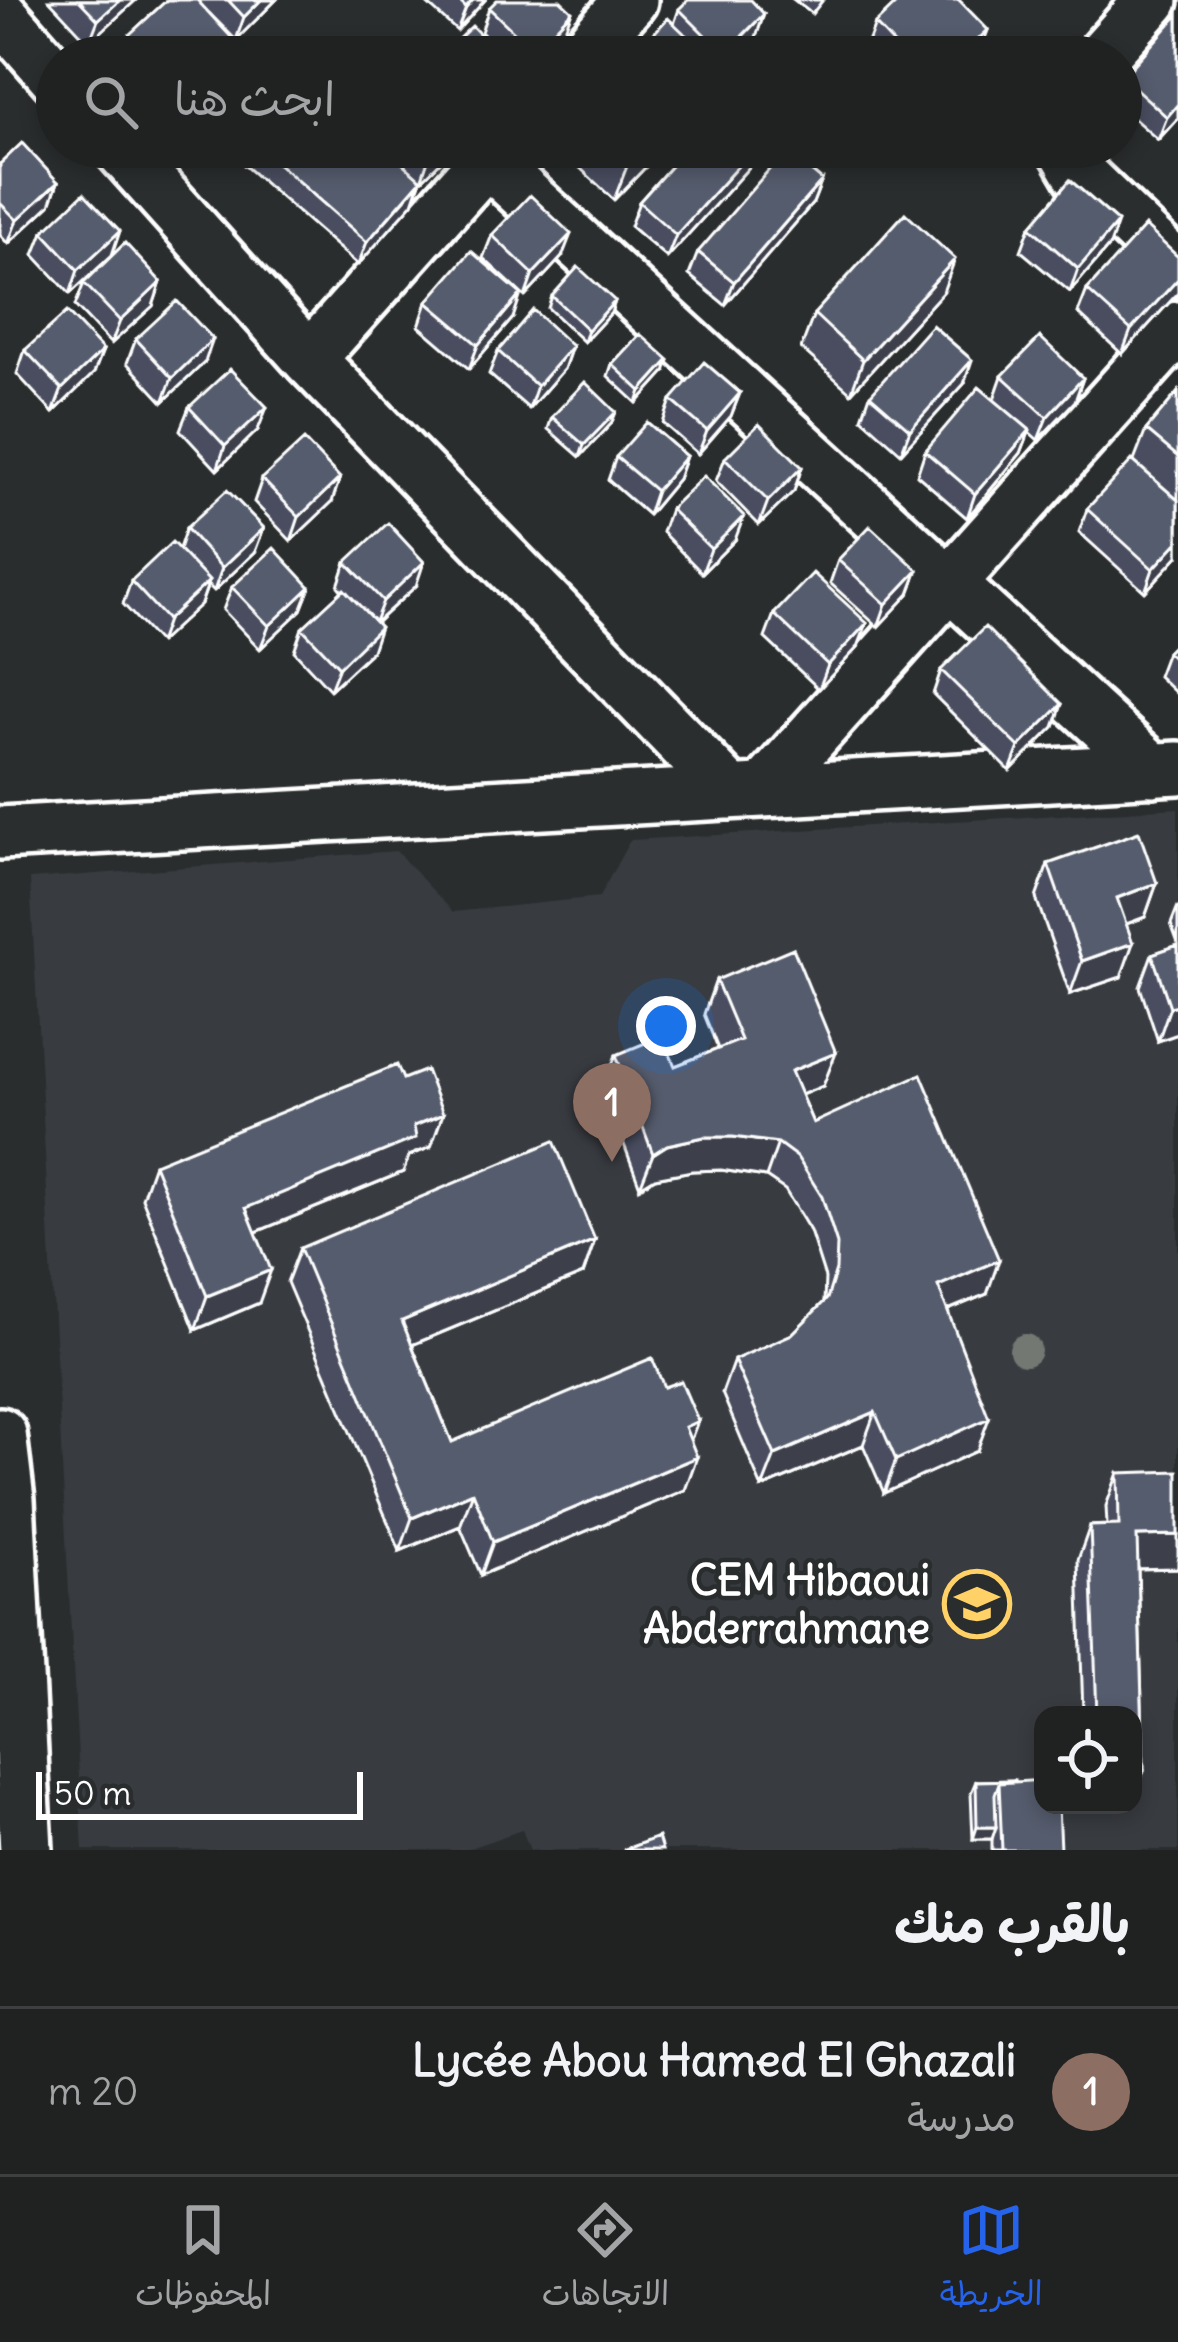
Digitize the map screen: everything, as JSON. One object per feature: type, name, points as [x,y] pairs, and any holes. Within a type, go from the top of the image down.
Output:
[{"type":"street","points":[[599,36],[631,0]]},
{"type":"street","points":[[1120,36],[1152,0]]},
{"type":"street","points":[[0,13],[36,54]]},
{"type":"street","points":[[138,168],[309,359],[747,792]]},
{"type":"street","points":[[309,359],[480,168]]},
{"type":"street","points":[[507,168],[952,583],[1166,769]]},
{"type":"street","points":[[1076,168],[1178,269]]},
{"type":"street","points":[[747,792],[952,583],[1178,328]]},
{"type":"street","points":[[2,835],[1166,769]]},
{"type":"street","points":[[0,1435],[8,1500],[26,1850]]},
{"type":"shaded area","points":[[1178,808],[1178,1850],[530,1850],[522,1830],[464,1850],[83,1850],[30,879],[396,851],[453,912],[599,897],[630,840]]},
{"type":"building","points":[[79,0],[120,0],[98,20]]},
{"type":"building","points":[[167,0],[197,0],[230,36],[130,36]]},
{"type":"building","points":[[228,0],[261,0],[244,17]]},
{"type":"building","points":[[497,0],[560,0],[572,11],[548,36],[518,36],[489,8]]},
{"type":"building","points":[[688,0],[751,0],[764,14],[742,36],[706,36],[679,9]]},
{"type":"building","points":[[900,0],[959,0],[988,30],[982,36],[886,36],[875,24]]},
{"type":"building","points":[[1178,15],[1178,104],[1167,117],[1142,94],[1142,56]]},
{"type":"building","points":[[668,18],[687,36],[651,36]]},
{"type":"building","points":[[472,26],[482,36],[461,36]]},
{"type":"building","points":[[22,143],[36,158],[36,168],[45,168],[58,182],[17,220],[0,203],[0,164]]},
{"type":"building","points":[[283,168],[408,168],[421,180],[367,242]]},
{"type":"building","points":[[669,168],[736,168],[676,235],[639,202]]},
{"type":"building","points":[[770,168],[808,168],[822,180],[734,282],[698,252]]},
{"type":"building","points":[[1070,180],[1118,222],[1078,269],[1030,227]]},
{"type":"building","points":[[84,193],[120,231],[78,270],[43,232]]},
{"type":"building","points":[[530,195],[571,234],[533,274],[492,235]]},
{"type":"building","points":[[905,213],[955,259],[863,360],[814,314]]},
{"type":"building","points":[[1145,226],[1178,257],[1178,279],[1131,330],[1087,290]]},
{"type":"building","points":[[125,243],[161,282],[120,321],[84,283]]},
{"type":"building","points":[[471,251],[521,294],[478,345],[427,302]]},
{"type":"building","points":[[578,267],[615,301],[588,330],[552,296]]},
{"type":"building","points":[[177,301],[213,339],[172,378],[136,339]]},
{"type":"building","points":[[533,310],[572,346],[537,386],[498,351]]},
{"type":"building","points":[[67,312],[103,350],[62,389],[25,350]]},
{"type":"building","points":[[932,325],[972,360],[910,430],[870,395]]},
{"type":"building","points":[[640,334],[669,360],[641,391],[612,364]]},
{"type":"building","points":[[1040,337],[1083,378],[1047,417],[1002,376]]},
{"type":"building","points":[[704,362],[740,393],[707,431],[671,400]]},
{"type":"building","points":[[230,369],[267,407],[225,446],[189,407]]},
{"type":"building","points":[[585,382],[616,412],[584,445],[552,417]]},
{"type":"building","points":[[979,387],[1030,430],[975,494],[925,451]]},
{"type":"building","points":[[1178,392],[1178,457],[1146,430]]},
{"type":"building","points":[[647,422],[686,456],[656,491],[616,457]]},
{"type":"building","points":[[759,424],[802,467],[768,501],[725,458]]},
{"type":"building","points":[[304,440],[340,478],[299,517],[262,479]]},
{"type":"building","points":[[1132,460],[1178,500],[1178,542],[1153,569],[1087,509]]},
{"type":"building","points":[[704,476],[744,516],[711,549],[670,509]]},
{"type":"building","points":[[227,490],[264,528],[222,568],[186,528]]},
{"type":"building","points":[[388,523],[424,562],[383,601],[346,562]]},
{"type":"building","points":[[870,526],[918,570],[886,604],[838,560]]},
{"type":"building","points":[[172,542],[209,581],[167,620],[131,581]]},
{"type":"building","points":[[274,548],[310,587],[269,626],[232,587]]},
{"type":"building","points":[[813,573],[867,623],[828,665],[774,614]]},
{"type":"building","points":[[344,589],[380,627],[339,667],[302,628]]},
{"type":"building","points":[[985,627],[1062,704],[1019,747],[941,670]]},
{"type":"building","points":[[1178,641],[1178,663],[1167,652]]},
{"type":"building","points":[[1139,832],[1157,883],[1117,898],[1133,943],[1082,961],[1048,864]]},
{"type":"building","points":[[1178,945],[1178,1005],[1170,1007],[1152,954]]},
{"type":"building","points":[[793,948],[836,1053],[791,1071],[813,1123],[921,1074],[999,1260],[938,1286],[989,1418],[896,1460],[875,1412],[775,1455],[734,1360],[792,1334],[827,1299],[836,1270],[837,1244],[822,1197],[797,1157],[778,1143],[704,1137],[667,1145],[653,1154],[616,1055],[662,1036],[675,1066],[741,1040],[716,980]]},
{"type":"building","points":[[397,1065],[403,1079],[426,1070],[443,1114],[414,1126],[416,1138],[246,1208],[271,1270],[207,1296],[154,1164]]},
{"type":"building","points":[[554,1141],[595,1240],[402,1321],[452,1442],[652,1358],[664,1387],[681,1381],[698,1421],[685,1427],[697,1457],[493,1542],[473,1492],[412,1518],[300,1248]]},
{"type":"building","points":[[1178,1471],[1178,1535],[1137,1536],[1144,1770],[1142,1706],[1097,1706],[1090,1526],[1119,1525],[1118,1473]]},
{"type":"building","points":[[1015,1780],[999,1783],[996,1827],[977,1827],[976,1781]]},
{"type":"building","points":[[1034,1781],[1034,1814],[1058,1814],[1060,1850],[1002,1850],[999,1783]]},
{"type":"building","points":[[658,1837],[662,1850],[623,1850]]},
{"type":"place","name":"Lycée Abou Hamed El Ghazali","points":[[612,1162]]},
{"type":"place","name":"CEM Hibaoui Abderrahmane","points":[[977,1604]]}]
